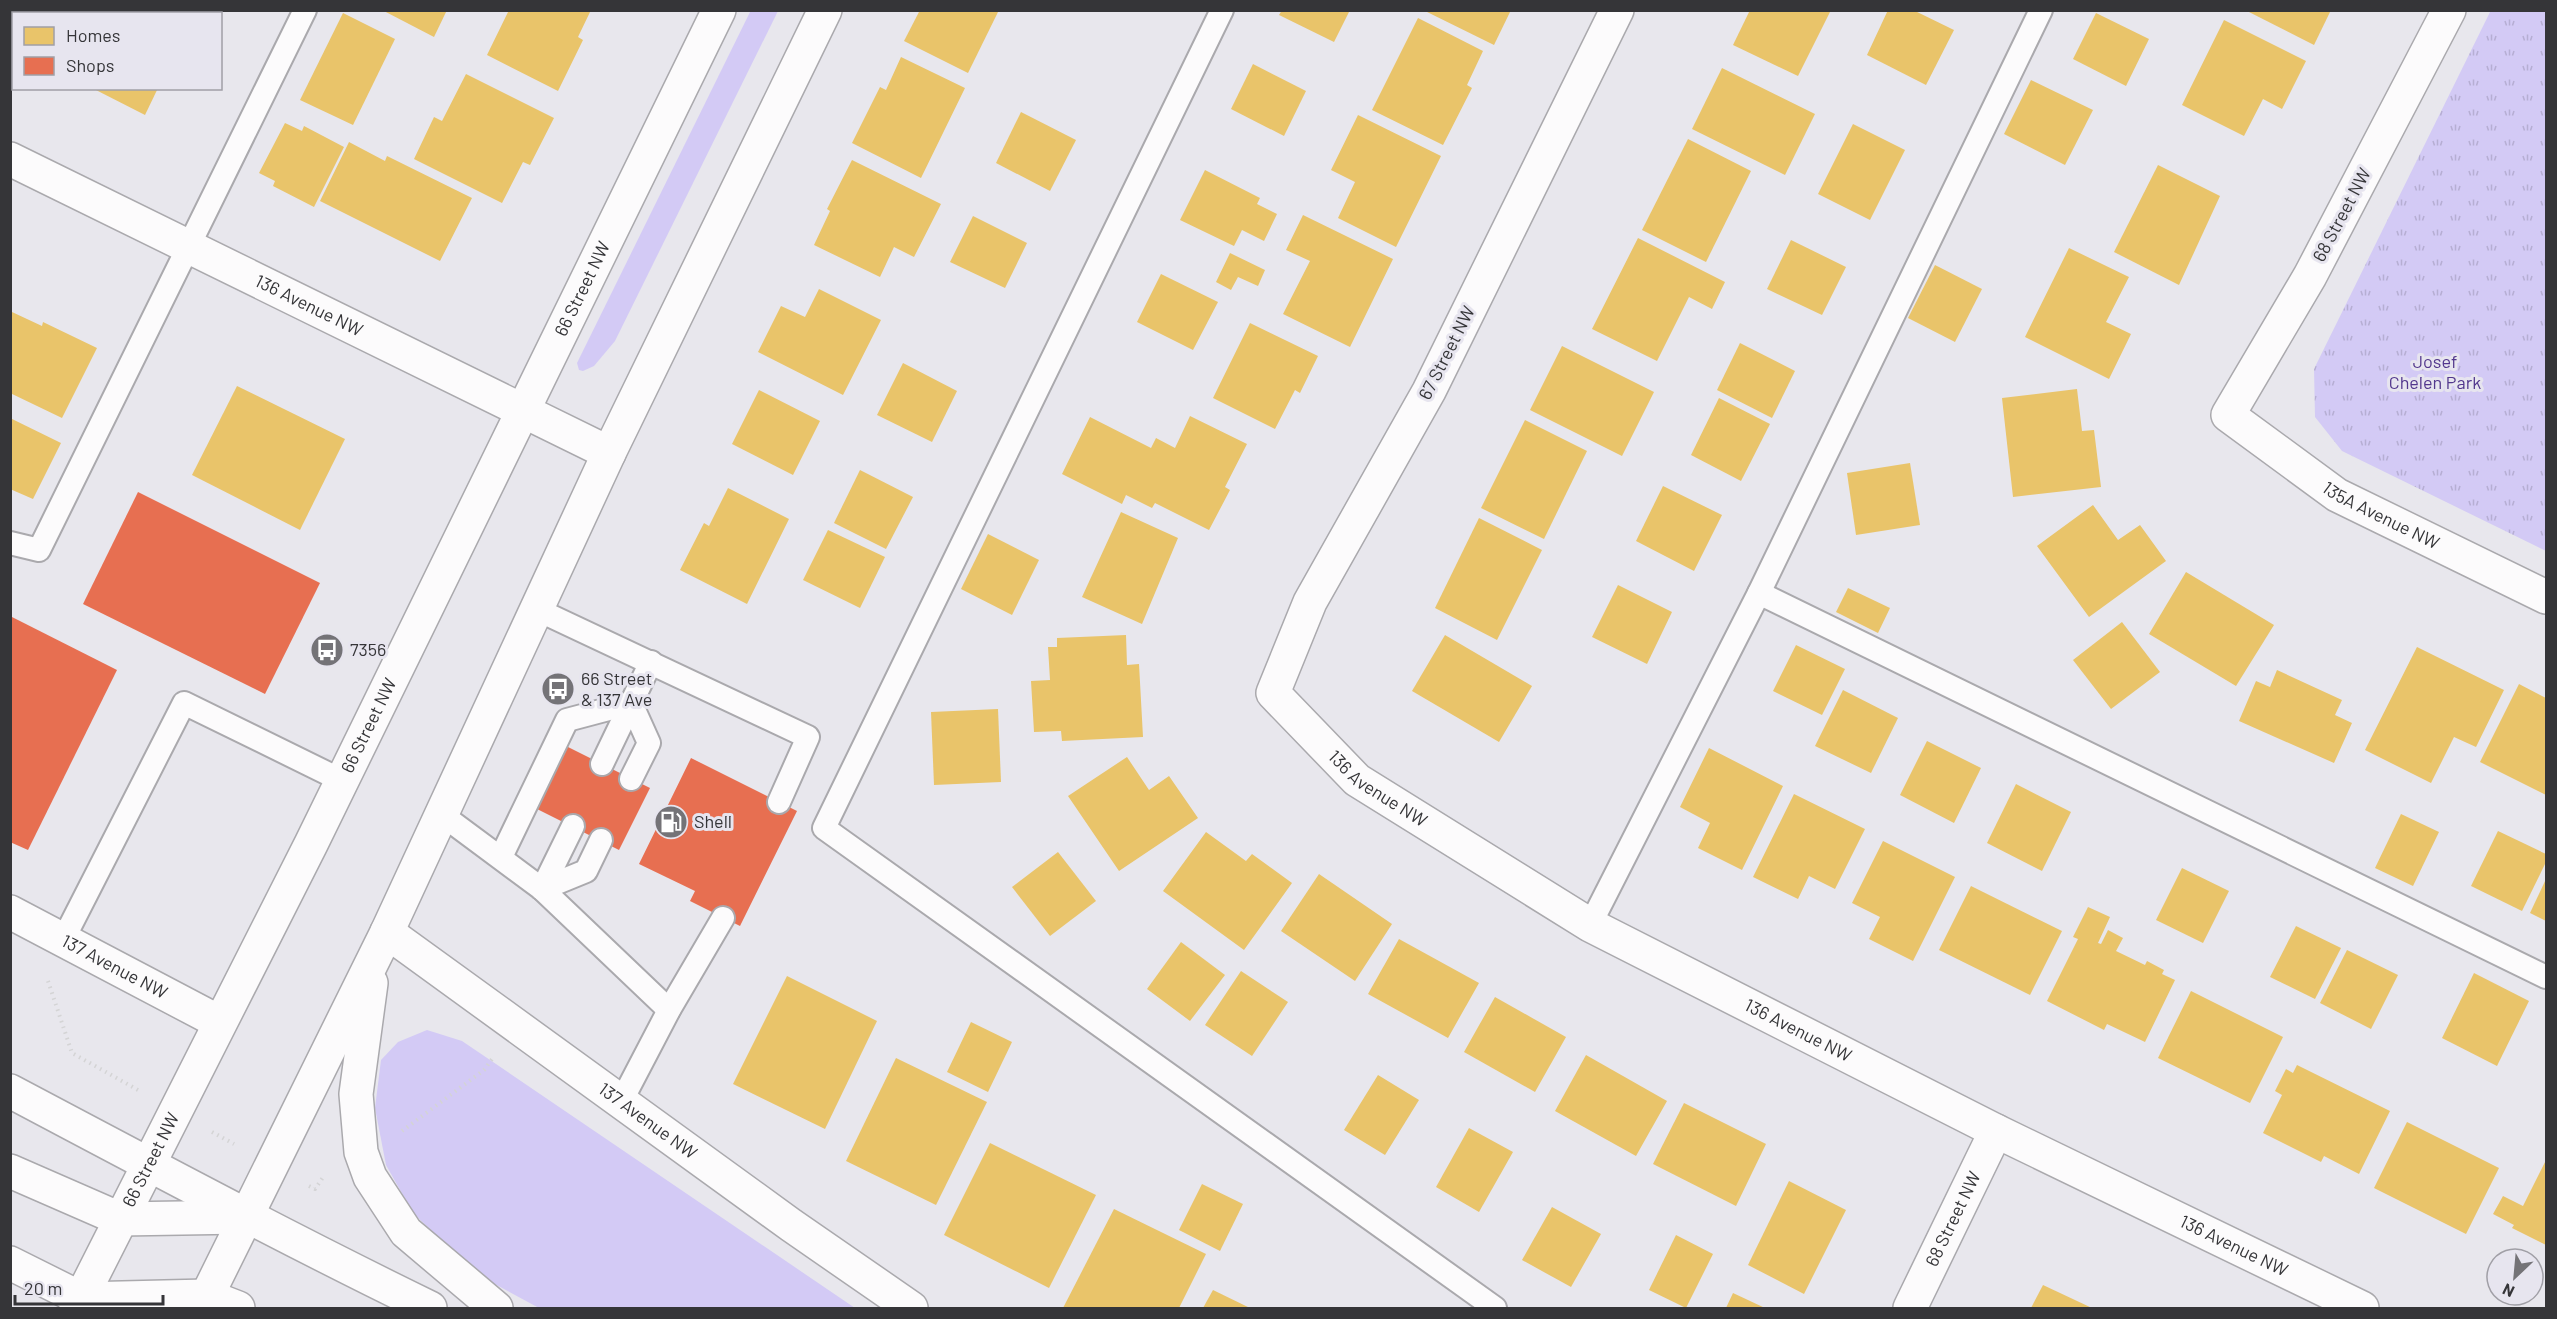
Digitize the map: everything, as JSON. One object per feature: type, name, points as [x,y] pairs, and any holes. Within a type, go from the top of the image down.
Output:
[{"type":"street","name":"66 Street NW","points":[[86,1305],[120,1219],[342,780],[719,10]]},
{"type":"street","points":[[204,1302],[380,945],[538,610],[609,453],[825,10]]},
{"type":"street","name":"67 Street NW","points":[[1273,693],[1310,602],[1429,391],[1617,10]]},
{"type":"street","name":"68 Street NW","points":[[2228,415],[2310,276],[2449,10]]},
{"type":"street","name":"136 Avenue NW","points":[[10,159],[609,453]]},
{"type":"street","name":"135A Avenue NW","points":[[2228,415],[2337,495],[2547,597]]},
{"type":"street","name":"136 Avenue NW","points":[[1273,693],[1357,780],[1590,925],[1996,1131],[2362,1308]]},
{"type":"street","name":"137 Avenue NW","points":[[19,916],[219,1022]]},
{"type":"street","points":[[380,945],[356,1094],[361,1152],[367,1168],[406,1232],[496,1308]]},
{"type":"street","name":"137 Avenue NW","points":[[380,945],[621,1102],[912,1308]]},
{"type":"street","points":[[10,1091],[148,1163],[244,1217],[430,1308]]},
{"type":"street","name":"68 Street NW","points":[[1910,1308],[1996,1131]]},
{"type":"street","points":[[10,1171],[120,1219],[244,1217]]},
{"type":"street","points":[[10,1263],[86,1305],[204,1302],[238,1308]]},
{"type":"lane","points":[[10,543],[39,550],[305,10]]},
{"type":"lane","points":[[1222,10],[824,828],[1495,1308]]},
{"type":"lane","points":[[1590,925],[1759,593],[2042,10]]},
{"type":"lane","points":[[1759,593],[2547,977]]},
{"type":"lane","points":[[538,610],[808,737],[779,802]]},
{"type":"lane","points":[[602,764],[651,662]]},
{"type":"lane","points":[[63,940],[184,703],[342,780]]},
{"type":"lane","points":[[631,703],[649,743],[632,779]]},
{"type":"lane","points":[[501,857],[567,720],[631,703]]},
{"type":"lane","points":[[441,814],[542,889],[669,1010]]},
{"type":"lane","points":[[542,889],[573,826]]},
{"type":"lane","points":[[542,889],[586,871],[601,840]]},
{"type":"lane","points":[[621,1102],[669,1010],[723,918]]},
{"type":"path","points":[[19,916],[72,1053],[97,1070],[108,1073]]},
{"type":"path","points":[[395,1136],[484,1070],[490,1061]]},
{"type":"path","points":[[306,1185],[315,1189],[326,1173]]},
{"type":"green space","points":[[751,10],[778,11],[615,341],[594,366],[583,371],[579,370],[577,363]]},
{"type":"green space","name":"Josef Chelen Park","points":[[2491,10],[2546,11],[2546,551],[2342,451],[2315,417],[2314,369]]},
{"type":"green space","points":[[427,1030],[462,1041],[855,1308],[539,1308],[478,1275],[413,1213],[386,1165],[375,1108],[381,1060],[398,1042]]},
{"type":"building: Homes","points":[[25,10],[90,10],[90,12],[24,12]]},
{"type":"building: Homes","points":[[382,10],[447,10],[434,37]]},
{"type":"building: Homes","points":[[509,10],[591,10],[578,37],[583,40],[558,91],[487,55]]},
{"type":"building: Homes","points":[[920,10],[999,10],[968,73],[904,41]]},
{"type":"building: Homes","points":[[1282,10],[1350,10],[1334,42],[1279,15]]},
{"type":"building: Homes","points":[[1423,10],[1511,10],[1494,45]]},
{"type":"building: Homes","points":[[1750,10],[1831,10],[1798,76],[1733,45]]},
{"type":"building: Homes","points":[[1888,10],[1913,10],[1954,30],[1926,85],[1867,55]]},
{"type":"building: Homes","points":[[2245,10],[2331,10],[2314,45]]},
{"type":"building: Homes","points":[[343,13],[395,39],[353,125],[300,100]]},
{"type":"building: Homes","points":[[2096,13],[2149,39],[2126,86],[2073,59]]},
{"type":"building: Homes","points":[[1418,18],[1483,51],[1467,85],[1472,88],[1443,145],[1372,110]]},
{"type":"building: Homes","points":[[2224,20],[2306,61],[2282,109],[2263,99],[2244,136],[2182,105]]},
{"type":"building: Homes","points":[[901,57],[965,88],[921,178],[852,143],[880,87],[886,90]]},
{"type":"building: Homes","points":[[1253,64],[1306,91],[1284,136],[1231,109]]},
{"type":"building: Homes","points":[[1722,68],[1815,114],[1785,175],[1692,129]]},
{"type":"building: Homes","points":[[466,74],[554,118],[530,165],[523,162],[502,203],[414,159],[434,117],[442,121]]},
{"type":"building: Homes","points":[[2031,80],[2093,110],[2065,165],[2004,134]]},
{"type":"building: Homes","points":[[96,90],[157,90],[145,115]]},
{"type":"building: Homes","points":[[1021,112],[1076,140],[1050,191],[996,163]]},
{"type":"building: Homes","points":[[1358,115],[1441,156],[1396,247],[1338,218],[1355,182],[1331,170]]},
{"type":"building: Homes","points":[[285,123],[302,131],[304,126],[344,147],[314,207],[273,186],[275,181],[259,173]]},
{"type":"building: Homes","points":[[1853,124],[1905,150],[1870,220],[1818,194]]},
{"type":"building: Homes","points":[[1688,139],[1751,171],[1706,262],[1642,230]]},
{"type":"building: Homes","points":[[349,142],[385,161],[387,156],[472,198],[440,261],[320,201]]},
{"type":"building: Homes","points":[[852,160],[941,204],[914,257],[894,247],[880,277],[814,245],[830,211],[827,209]]},
{"type":"building: Homes","points":[[2158,165],[2220,196],[2179,285],[2114,252]]},
{"type":"building: Homes","points":[[1205,170],[1260,198],[1257,204],[1277,214],[1264,241],[1242,230],[1234,246],[1180,220]]},
{"type":"building: Homes","points":[[1303,215],[1393,259],[1350,347],[1283,314],[1310,261],[1286,250]]},
{"type":"building: Homes","points":[[973,216],[1027,243],[1005,288],[950,262]]},
{"type":"building: Homes","points":[[1638,238],[1725,282],[1712,309],[1689,297],[1657,361],[1592,329]]},
{"type":"building: Homes","points":[[1791,240],[1846,267],[1822,315],[1767,289]]},
{"type":"building: Homes","points":[[2069,248],[2129,277],[2106,322],[2131,334],[2109,379],[2025,337]]},
{"type":"building: Homes","points":[[1230,253],[1265,270],[1258,286],[1238,277],[1231,290],[1216,282]]},
{"type":"building: Homes","points":[[1935,265],[1982,289],[1955,342],[1908,318]]},
{"type":"building: Homes","points":[[1161,274],[1218,302],[1193,350],[1137,322]]},
{"type":"building: Homes","points":[[819,289],[881,320],[843,395],[758,352],[781,306],[805,317]]},
{"type":"building: Homes","points":[[12,312],[42,326],[43,322],[97,348],[62,418],[10,393]]},
{"type":"building: Homes","points":[[1250,323],[1318,356],[1300,393],[1295,390],[1275,429],[1213,398]]},
{"type":"building: Homes","points":[[1740,343],[1795,371],[1772,418],[1717,390]]},
{"type":"building: Homes","points":[[1562,346],[1654,392],[1622,456],[1530,410]]},
{"type":"building: Homes","points":[[903,363],[957,391],[932,442],[877,415]]},
{"type":"building: Homes","points":[[237,386],[345,439],[300,530],[192,475]]},
{"type":"building: Homes","points":[[2077,389],[2082,431],[2094,430],[2101,487],[2013,497],[2002,398]]},
{"type":"building: Homes","points":[[759,390],[820,421],[793,475],[732,444]]},
{"type":"building: Homes","points":[[1719,398],[1770,424],[1741,481],[1691,455]]},
{"type":"building: Homes","points":[[1190,416],[1247,444],[1225,487],[1230,490],[1209,530],[1155,503],[1152,508],[1126,495],[1122,504],[1062,474],[1090,417],[1151,448],[1156,438],[1175,448]]},
{"type":"building: Homes","points":[[10,418],[61,443],[33,499],[10,489]]},
{"type":"building: Homes","points":[[1525,420],[1587,451],[1544,539],[1481,508]]},
{"type":"building: Homes","points":[[1910,463],[1920,525],[1856,535],[1847,473]]},
{"type":"building: Homes","points":[[860,470],[913,497],[886,549],[834,523]]},
{"type":"building: Homes","points":[[1663,486],[1722,515],[1694,571],[1636,541]]},
{"type":"building: Homes","points":[[728,488],[789,519],[747,604],[680,570],[704,523],[709,526]]},
{"type":"building: Homes","points":[[2093,505],[2118,540],[2140,525],[2166,561],[2089,617],[2037,546]]},
{"type":"building: Homes","points":[[1121,512],[1178,538],[1142,624],[1082,597]]},
{"type":"building: Homes","points":[[1479,518],[1542,550],[1497,640],[1435,608]]},
{"type":"building: Homes","points":[[828,530],[885,557],[860,608],[803,580]]},
{"type":"building: Homes","points":[[988,534],[1039,560],[1012,615],[961,589]]},
{"type":"building: Homes","points":[[2186,572],[2274,625],[2236,686],[2149,634]]},
{"type":"building: Homes","points":[[1618,585],[1672,612],[1647,664],[1592,637]]},
{"type":"building: Homes","points":[[1848,588],[1890,608],[1878,633],[1836,612]]},
{"type":"building: Homes","points":[[2122,622],[2160,672],[2111,709],[2073,660]]},
{"type":"building: Homes","points":[[1126,635],[1127,665],[1139,664],[1143,737],[1062,741],[1061,731],[1034,732],[1031,681],[1050,680],[1048,647],[1057,647],[1057,638]]},
{"type":"building: Homes","points":[[1445,635],[1532,686],[1499,742],[1412,691]]},
{"type":"building: Homes","points":[[1796,645],[1845,669],[1822,715],[1773,691]]},
{"type":"building: Homes","points":[[2417,647],[2504,690],[2476,747],[2454,737],[2431,783],[2365,750]]},
{"type":"building: Homes","points":[[2277,670],[2342,700],[2335,715],[2352,723],[2334,763],[2239,721],[2256,681],[2270,687]]},
{"type":"building: Homes","points":[[2519,684],[2546,698],[2546,795],[2480,762]]},
{"type":"building: Homes","points":[[1843,690],[1898,718],[1871,773],[1815,746]]},
{"type":"building: Homes","points":[[998,709],[1001,782],[934,785],[931,712]]},
{"type":"building: Homes","points":[[1927,741],[1981,768],[1954,823],[1900,795]]},
{"type":"building: Homes","points":[[1709,748],[1783,786],[1742,870],[1698,848],[1710,823],[1680,807]]},
{"type":"building: Homes","points":[[1127,757],[1149,790],[1169,776],[1198,818],[1119,871],[1068,796]]},
{"type":"building: Homes","points":[[2016,784],[2071,812],[2042,871],[1987,843]]},
{"type":"building: Homes","points":[[1794,794],[1865,829],[1835,889],[1809,876],[1798,899],[1753,877]]},
{"type":"building: Homes","points":[[2401,814],[2439,832],[2413,886],[2375,868]]},
{"type":"building: Homes","points":[[2498,831],[2546,854],[2546,862],[2522,911],[2471,886]]},
{"type":"building: Homes","points":[[1206,832],[1246,861],[1252,854],[1292,883],[1244,950],[1163,891]]},
{"type":"building: Homes","points":[[1883,841],[1955,877],[1913,961],[1869,939],[1880,917],[1852,903]]},
{"type":"building: Homes","points":[[1058,852],[1096,901],[1050,936],[1012,887]]},
{"type":"building: Homes","points":[[2182,868],[2229,891],[2203,943],[2156,920]]},
{"type":"building: Homes","points":[[1319,874],[1392,924],[1355,981],[1281,931]]},
{"type":"building: Homes","points":[[2546,879],[2546,921],[2530,913]]},
{"type":"building: Homes","points":[[1971,886],[2062,931],[2030,995],[1939,950]]},
{"type":"building: Homes","points":[[2088,907],[2110,917],[2098,943],[2101,944],[2108,930],[2123,938],[2116,951],[2145,965],[2147,961],[2164,970],[2162,974],[2175,980],[2145,1042],[2107,1024],[2104,1030],[2047,1001],[2078,939],[2073,937]]},
{"type":"building: Homes","points":[[2296,926],[2341,948],[2315,999],[2270,977]]},
{"type":"building: Homes","points":[[1399,939],[1479,983],[1448,1038],[1368,994]]},
{"type":"building: Homes","points":[[1181,942],[1225,975],[1190,1021],[1147,989]]},
{"type":"building: Homes","points":[[2347,950],[2398,975],[2371,1029],[2320,1003]]},
{"type":"building: Homes","points":[[1241,971],[1288,1002],[1252,1056],[1205,1025]]},
{"type":"building: Homes","points":[[2474,973],[2529,1001],[2497,1066],[2442,1038]]},
{"type":"building: Homes","points":[[787,976],[877,1021],[825,1129],[733,1084]]},
{"type":"building: Homes","points":[[2191,991],[2283,1037],[2250,1103],[2158,1058]]},
{"type":"building: Homes","points":[[1495,997],[1566,1037],[1535,1092],[1464,1052]]},
{"type":"building: Homes","points":[[971,1022],[1012,1042],[988,1092],[947,1072]]},
{"type":"building: Homes","points":[[1586,1055],[1667,1101],[1636,1156],[1555,1111]]},
{"type":"building: Homes","points":[[896,1058],[987,1102],[936,1205],[846,1161]]},
{"type":"building: Homes","points":[[2297,1065],[2390,1111],[2359,1174],[2324,1156],[2321,1162],[2263,1133],[2282,1095],[2275,1091],[2286,1069],[2293,1073]]},
{"type":"building: Homes","points":[[1378,1075],[1419,1100],[1385,1155],[1344,1130]]},
{"type":"building: Homes","points":[[1684,1103],[1766,1144],[1736,1206],[1653,1164]]},
{"type":"building: Homes","points":[[2407,1122],[2499,1168],[2466,1234],[2374,1188]]},
{"type":"building: Homes","points":[[1469,1128],[1513,1152],[1479,1212],[1436,1187]]},
{"type":"building: Homes","points":[[990,1143],[1096,1195],[1049,1288],[944,1235]]},
{"type":"building: Homes","points":[[2546,1160],[2546,1245],[2512,1228],[2514,1225],[2493,1214],[2503,1196],[2523,1206]]},
{"type":"building: Homes","points":[[1789,1181],[1846,1210],[1804,1294],[1748,1265]]},
{"type":"building: Homes","points":[[1202,1184],[1243,1204],[1220,1251],[1179,1230]]},
{"type":"building: Homes","points":[[1552,1207],[1601,1234],[1571,1287],[1522,1260]]},
{"type":"building: Homes","points":[[1114,1209],[1206,1254],[1179,1308],[1063,1308]]},
{"type":"building: Homes","points":[[1676,1235],[1713,1254],[1686,1308],[1649,1290]]},
{"type":"building: Homes","points":[[2043,1285],[2092,1308],[2031,1308]]},
{"type":"building: Homes","points":[[1213,1290],[1250,1308],[1203,1308]]},
{"type":"building: Homes","points":[[1733,1293],[1765,1308],[1726,1308]]},
{"type":"building: Shops","points":[[138,492],[320,583],[265,694],[83,604]]},
{"type":"building: Shops","points":[[10,616],[117,670],[28,850],[10,842]]},
{"type":"building: Shops","points":[[564,745],[650,788],[619,850],[533,807]]},
{"type":"building: Shops","points":[[691,758],[797,811],[740,926],[690,901],[695,891],[639,864]]},
{"type":"place","name":"7356","points":[[327,650]]},
{"type":"place","name":"66 Street & 137 Ave","points":[[558,689]]},
{"type":"place","name":"Shell","points":[[671,822]]}]
